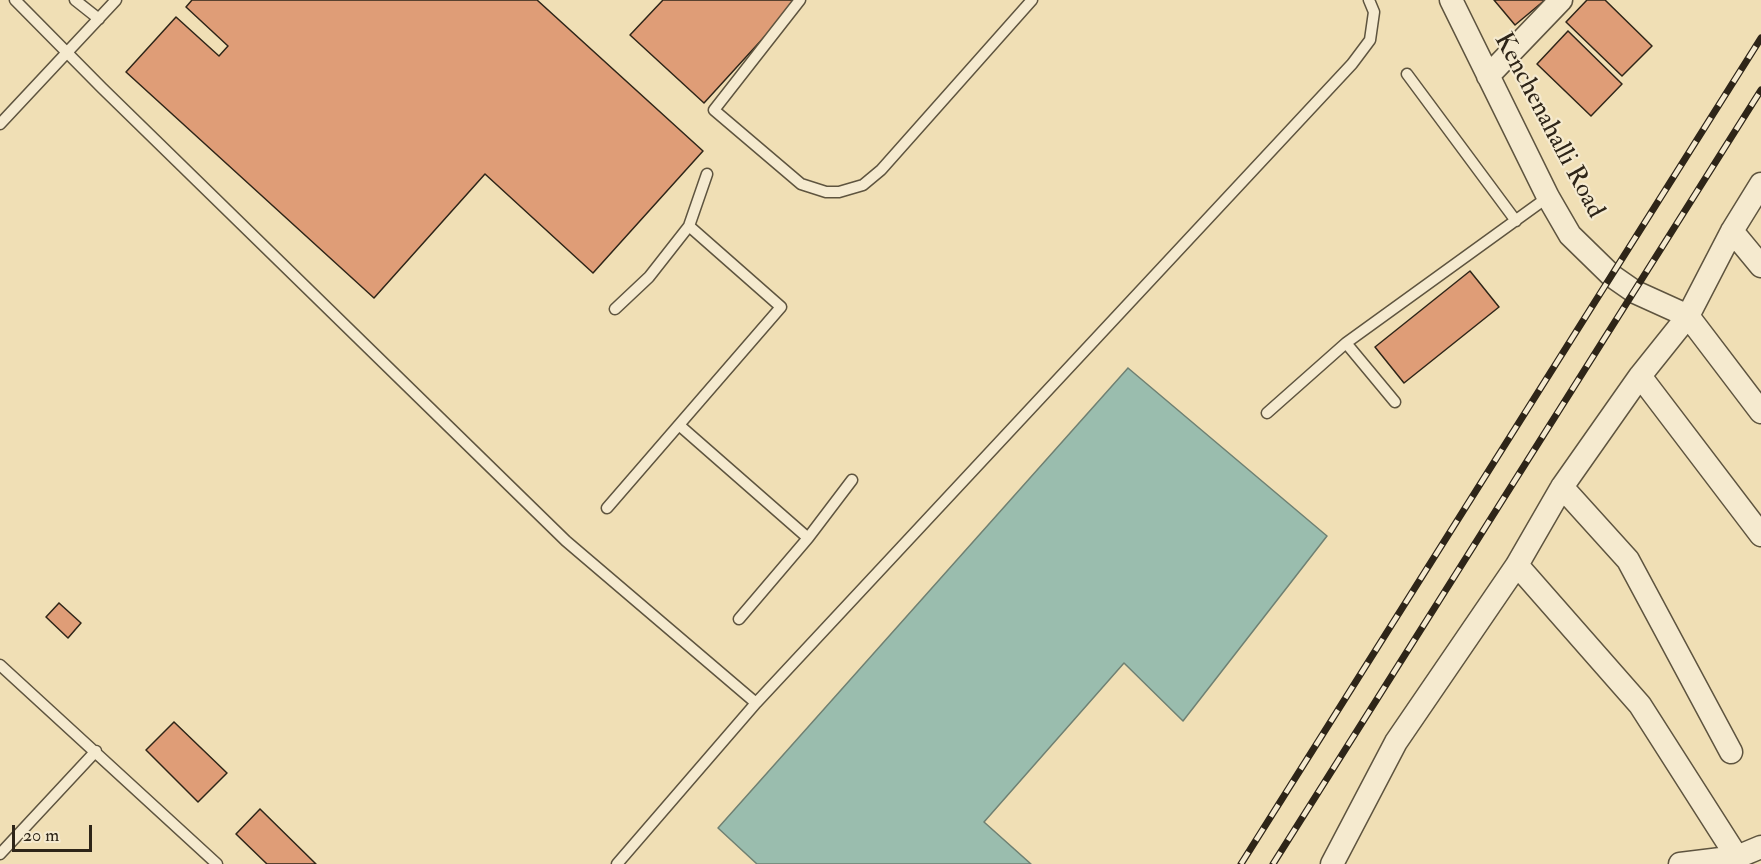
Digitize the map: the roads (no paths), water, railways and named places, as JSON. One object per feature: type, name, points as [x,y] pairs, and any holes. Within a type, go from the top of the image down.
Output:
[{"type":"street","name":"Kenchenahalli Road","points":[[1451,0],[1548,197],[1570,236],[1612,276],[1635,291],[1688,316],[1761,412]]},
{"type":"street","points":[[1488,76],[1561,0]]},
{"type":"street","points":[[1332,864],[1396,742],[1517,565],[1562,487],[1640,376],[1688,316],[1732,231],[1761,184]]},
{"type":"street","points":[[1732,231],[1761,267]]},
{"type":"street","points":[[1640,376],[1761,535]]},
{"type":"street","points":[[1562,487],[1628,560],[1731,752]]},
{"type":"street","points":[[1517,565],[1640,705],[1737,856]]},
{"type":"street","points":[[1680,864],[1737,856],[1761,847]]},
{"type":"lane","points":[[15,0],[566,541],[756,703]]},
{"type":"lane","points":[[75,0],[99,19]]},
{"type":"lane","points":[[0,124],[116,0]]},
{"type":"lane","points":[[800,0],[714,110],[801,184],[826,192],[839,192],[863,185],[881,170],[1032,0]]},
{"type":"lane","points":[[617,864],[756,703],[1352,64],[1370,40],[1374,12],[1369,0]]},
{"type":"lane","points":[[1407,74],[1516,220]]},
{"type":"lane","points":[[615,309],[649,277],[689,226],[707,174]]},
{"type":"lane","points":[[1267,413],[1346,343],[1548,197]]},
{"type":"lane","points":[[607,508],[781,307],[689,226]]},
{"type":"lane","points":[[1346,343],[1395,402]]},
{"type":"lane","points":[[679,425],[808,538]]},
{"type":"lane","points":[[740,619],[808,538],[852,480]]},
{"type":"lane","points":[[0,665],[217,864]]},
{"type":"lane","points":[[0,854],[96,752]]},
{"type":"railway","points":[[1241,864],[1761,38]]},
{"type":"railway","points":[[1273,864],[1761,90]]}]
